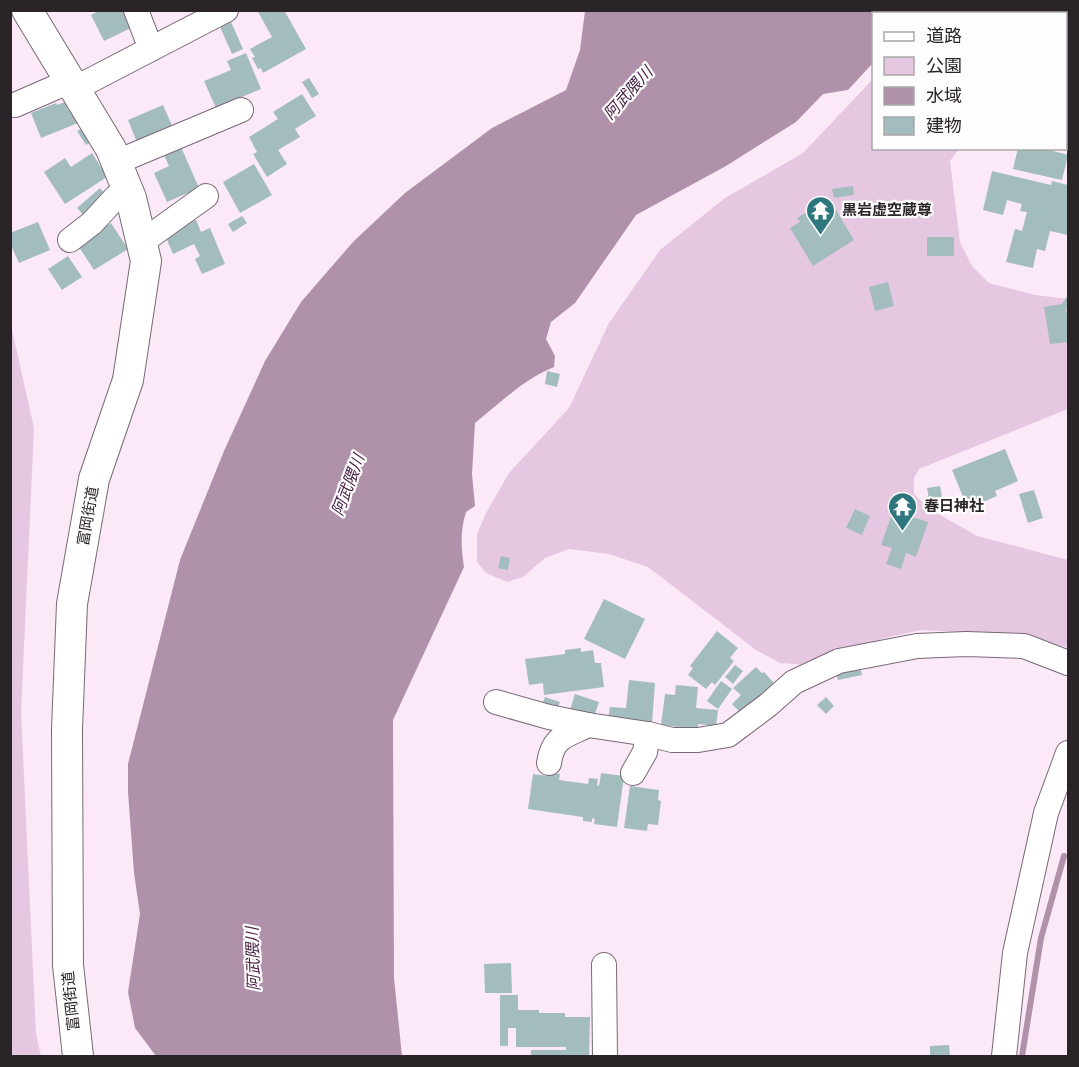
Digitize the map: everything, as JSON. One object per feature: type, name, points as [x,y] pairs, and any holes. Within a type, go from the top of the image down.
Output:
[{"type":"street","name":"富岡街道","points":[[27,10],[111,149],[128,190],[146,261],[128,380],[94,479],[72,604],[67,729],[68,965],[78,1056]]},
{"type":"street","points":[[136,10],[151,49]]},
{"type":"street","points":[[15,105],[72,85],[151,49],[226,10]]},
{"type":"street","points":[[117,162],[241,110]]},
{"type":"street","points":[[70,240],[92,223],[116,197],[128,190]]},
{"type":"street","points":[[142,243],[206,196]]},
{"type":"street","points":[[496,702],[588,725],[672,740],[698,740],[728,735],[794,682],[839,661],[918,646],[966,644],[1024,646],[1068,663]]},
{"type":"street","points":[[549,763],[551,749],[559,739],[588,725]]},
{"type":"street","points":[[633,773],[645,752],[648,734]]},
{"type":"street","points":[[1004,1056],[1015,953],[1046,813],[1068,753]]},
{"type":"street","points":[[604,965],[605,1056]]},
{"type":"green space","points":[[1068,11],[1068,119],[1067,12],[910,12]]},
{"type":"green space","points":[[872,80],[872,150],[958,150],[950,161],[960,242],[972,266],[989,283],[1035,295],[1068,299],[1068,409],[919,469],[914,478],[914,494],[928,508],[977,536],[1068,560],[1068,647],[964,632],[921,630],[881,639],[809,665],[780,663],[756,650],[648,567],[609,554],[569,549],[545,558],[523,577],[507,582],[486,573],[477,562],[477,534],[509,473],[569,408],[609,323],[660,250],[725,198],[803,153]]},
{"type":"green space","points":[[10,321],[34,428],[21,712],[36,1034],[41,1056],[10,1056]]},
{"type":"water","name":"阿武隈川","points":[[889,10],[889,12],[872,12],[872,64],[848,90],[823,94],[796,122],[726,166],[636,215],[575,303],[551,322],[546,339],[555,356],[554,367],[522,385],[475,423],[472,474],[475,506],[466,512],[463,526],[464,567],[393,720],[394,978],[402,1056],[156,1056],[135,1028],[128,992],[140,914],[134,873],[128,764],[180,560],[224,451],[265,361],[301,302],[353,242],[405,193],[492,128],[566,90],[580,50],[585,11]]},
{"type":"building","points":[[100,10],[125,10],[133,27],[104,41],[91,15]]},
{"type":"building","points":[[257,10],[284,10],[306,49],[263,73],[252,58],[255,57],[250,49],[272,37]]},
{"type":"building","points":[[228,15],[243,49],[232,54],[217,20]]},
{"type":"building","points":[[246,53],[261,89],[216,108],[204,81],[231,70],[227,61]]},
{"type":"building","points":[[309,78],[319,94],[312,98],[302,82]]},
{"type":"building","points":[[302,94],[316,116],[295,129],[300,137],[278,150],[287,164],[267,177],[253,154],[257,152],[249,137],[278,119],[273,112]]},
{"type":"building","points":[[65,102],[68,110],[78,106],[83,121],[41,138],[31,113],[56,103],[57,105]]},
{"type":"building","points":[[163,105],[174,130],[138,145],[128,120]]},
{"type":"building","points":[[90,124],[98,138],[86,145],[77,131]]},
{"type":"building","points":[[181,147],[199,188],[167,202],[154,173],[169,166],[164,155]]},
{"type":"building","points":[[1018,150],[1049,150],[1068,155],[1062,180],[1013,169]]},
{"type":"building","points":[[92,153],[107,177],[65,204],[44,172],[65,158],[71,167]]},
{"type":"building","points":[[254,164],[272,195],[240,213],[223,182]]},
{"type":"building","points":[[992,171],[1051,185],[1052,181],[1068,185],[1068,235],[1050,231],[1045,251],[1037,249],[1033,268],[1006,262],[1015,229],[1022,231],[1027,212],[1020,211],[1022,204],[1007,200],[1003,215],[983,210]]},
{"type":"building","points":[[853,186],[854,195],[834,198],[832,189]]},
{"type":"building","points":[[100,188],[107,196],[84,216],[77,208]]},
{"type":"building","points":[[831,202],[854,240],[813,266],[790,228],[800,222],[797,218],[817,206],[819,209]]},
{"type":"building","points":[[242,216],[247,223],[233,232],[228,224]]},
{"type":"building","points":[[196,220],[201,232],[210,228],[225,264],[202,274],[195,259],[200,256],[194,244],[173,254],[164,233]]},
{"type":"building","points":[[38,222],[50,250],[19,263],[10,243],[10,233]]},
{"type":"building","points":[[111,223],[128,249],[94,270],[77,244]]},
{"type":"building","points":[[927,237],[954,237],[954,256],[927,256]]},
{"type":"building","points":[[68,256],[82,277],[62,290],[48,269]]},
{"type":"building","points":[[888,282],[894,306],[875,311],[869,287]]},
{"type":"building","points":[[1068,295],[1066,309],[1068,342],[1050,344],[1044,307],[1062,304]]},
{"type":"building","points":[[547,371],[560,374],[557,387],[545,384]]},
{"type":"building","points":[[1005,449],[1018,481],[995,491],[997,496],[981,503],[979,499],[966,504],[952,470]]},
{"type":"building","points":[[940,486],[942,497],[929,499],[927,488]]},
{"type":"building","points":[[1034,490],[1043,518],[1028,523],[1019,494]]},
{"type":"building","points":[[855,509],[870,516],[862,535],[846,528]]},
{"type":"building","points":[[893,511],[928,522],[916,557],[906,553],[901,569],[886,564],[892,548],[881,545]]},
{"type":"building","points":[[501,556],[510,558],[508,570],[498,568]]},
{"type":"building","points":[[604,599],[645,619],[625,659],[584,639]]},
{"type":"building","points":[[717,631],[738,648],[730,658],[734,661],[715,685],[712,682],[706,689],[688,675],[693,668],[690,666]]},
{"type":"building","points":[[581,648],[581,652],[593,650],[595,663],[601,663],[604,687],[544,695],[543,683],[529,685],[525,659],[565,654],[565,650]]},
{"type":"building","points":[[735,665],[743,671],[733,684],[725,677]]},
{"type":"building","points":[[756,667],[774,683],[741,713],[732,704],[741,695],[733,688]]},
{"type":"building","points":[[860,667],[862,675],[838,680],[836,673]]},
{"type":"building","points":[[629,680],[655,683],[652,724],[608,719],[610,707],[626,708]]},
{"type":"building","points":[[721,681],[732,689],[718,709],[707,701]]},
{"type":"building","points":[[676,685],[698,687],[696,708],[718,710],[716,726],[698,724],[698,729],[661,725],[665,694],[675,695]]},
{"type":"building","points":[[575,694],[599,702],[594,717],[570,710]]},
{"type":"building","points":[[545,697],[560,702],[558,707],[543,702]]},
{"type":"building","points":[[826,697],[834,706],[826,714],[817,705]]},
{"type":"building","points":[[547,772],[560,774],[559,780],[588,784],[589,778],[598,779],[597,785],[599,786],[601,773],[624,776],[617,827],[594,824],[595,819],[592,818],[592,822],[583,821],[583,817],[528,809],[533,774],[547,776]]},
{"type":"building","points":[[630,786],[659,790],[658,800],[661,801],[658,825],[648,824],[647,831],[624,828]]},
{"type":"building","points":[[511,963],[512,993],[485,993],[484,964]]},
{"type":"building","points":[[500,995],[518,995],[518,1010],[565,1013],[565,1017],[590,1017],[589,1056],[531,1056],[531,1050],[566,1050],[566,1047],[516,1047],[516,1028],[508,1028],[508,1046],[500,1046]]},
{"type":"building","points":[[949,1045],[950,1056],[930,1056],[930,1046]]},
{"type":"waterway","points":[[1022,1056],[1041,938],[1064,856]]},
{"type":"place","name":"黒岩虚空蔵尊","points":[[821,236]]},
{"type":"place","name":"春日神社","points":[[903,532]]}]
